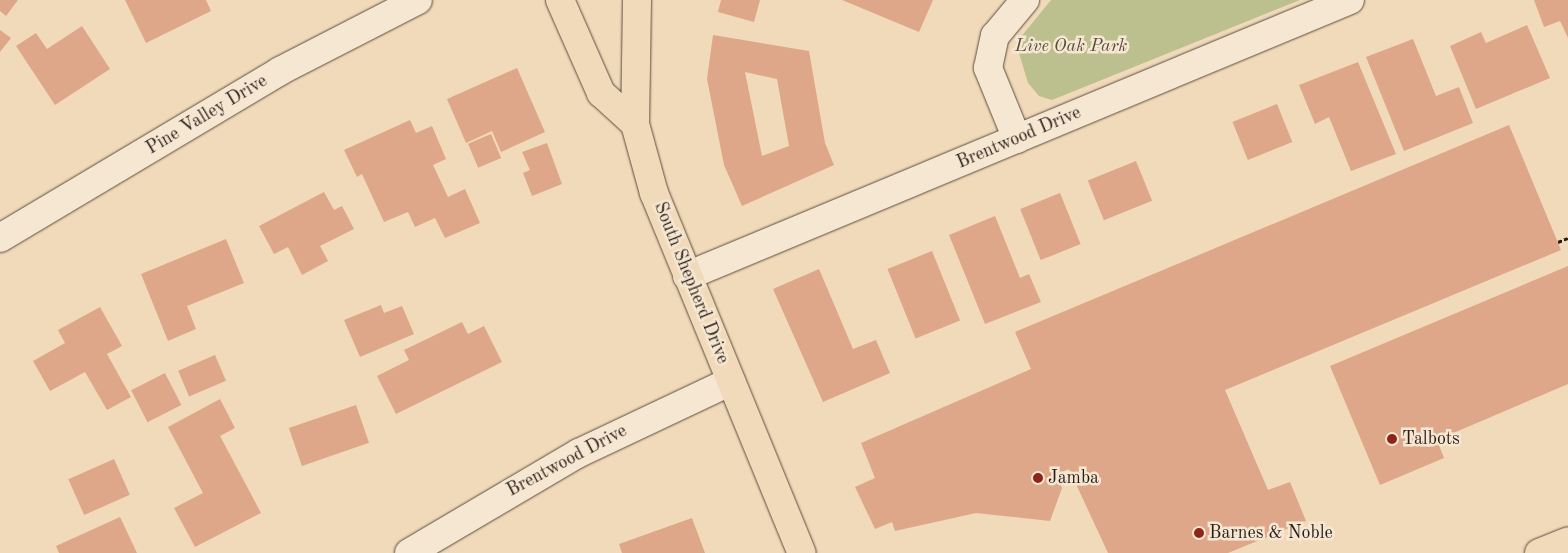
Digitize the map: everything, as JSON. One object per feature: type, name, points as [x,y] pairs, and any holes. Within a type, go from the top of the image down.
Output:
[{"type":"main road","points":[[560,0],[601,93],[635,124]]},
{"type":"main road","name":"South Shepherd Drive","points":[[637,0],[635,124],[654,193],[802,553]]},
{"type":"main road","points":[[1540,553],[1568,541]]},
{"type":"street","name":"Pine Valley Drive","points":[[0,238],[280,71],[418,0]]},
{"type":"street","points":[[1016,139],[988,68],[995,36],[1025,0]]},
{"type":"street","name":"Brentwood Drive","points":[[687,276],[1350,0]]},
{"type":"street","name":"Brentwood Drive","points":[[409,553],[579,453],[731,381]]},
{"type":"path","points":[[1558,242],[1568,238]]},
{"type":"green space","name":"Live Oak Park","points":[[1051,0],[1300,0],[1052,100],[1039,96],[1028,83],[1016,43]]},
{"type":"building","points":[[0,0],[18,0],[6,16],[0,11]]},
{"type":"building","points":[[125,0],[206,0],[211,11],[146,43]]},
{"type":"building","points":[[721,0],[760,0],[754,22],[718,12]]},
{"type":"building","points":[[842,0],[933,0],[919,32]]},
{"type":"building","points":[[1534,0],[1568,0],[1568,38],[1560,21],[1544,27]]},
{"type":"building","points":[[1527,25],[1550,78],[1476,109],[1450,46],[1481,32],[1486,43]]},
{"type":"building","points":[[82,26],[110,69],[55,105],[16,46],[36,33],[47,49]]},
{"type":"building","points":[[0,30],[11,38],[0,52]]},
{"type":"building","points":[[713,35],[809,51],[825,143],[834,165],[742,206],[724,165],[707,79]],"holes":[[[745,72],[777,79],[789,146],[762,156]]]},
{"type":"building","points":[[1413,39],[1436,96],[1459,87],[1473,123],[1404,151],[1366,57]]},
{"type":"building","points":[[1358,62],[1396,154],[1351,171],[1329,117],[1315,124],[1299,85]]},
{"type":"building","points":[[517,68],[545,132],[501,152],[492,131],[466,143],[447,99]]},
{"type":"building","points":[[1277,104],[1292,142],[1248,160],[1232,122]]},
{"type":"building","points":[[410,120],[416,133],[432,126],[446,159],[433,165],[448,197],[465,189],[480,223],[445,238],[435,218],[415,227],[408,212],[384,222],[362,174],[357,177],[344,150]]},
{"type":"building","points":[[1509,125],[1561,250],[1225,390],[1268,490],[1290,482],[1306,521],[1228,553],[1108,553],[1069,469],[1057,474],[1062,488],[1050,521],[976,513],[895,531],[892,522],[875,529],[855,487],[875,478],[861,443],[1031,369],[1015,332]]},
{"type":"building","points":[[491,134],[501,158],[478,168],[468,144]]},
{"type":"building","points":[[547,143],[562,184],[532,196],[523,173],[530,170],[522,152]]},
{"type":"building","points":[[1136,161],[1152,201],[1104,220],[1088,180]]},
{"type":"building","points":[[324,192],[334,210],[342,206],[354,229],[320,246],[328,261],[302,275],[288,247],[274,254],[259,226]]},
{"type":"building","points":[[1060,193],[1081,244],[1041,260],[1020,209]]},
{"type":"building","points":[[995,216],[1020,278],[1029,274],[1041,302],[985,324],[949,235]]},
{"type":"building","points":[[226,239],[244,283],[187,306],[196,329],[168,341],[141,274]]},
{"type":"building","points":[[932,251],[960,321],[916,339],[887,269]]},
{"type":"building","points":[[1568,266],[1568,384],[1437,440],[1444,458],[1380,485],[1330,366]]},
{"type":"building","points":[[819,269],[853,349],[876,340],[890,373],[823,402],[773,289]]},
{"type":"building","points":[[381,305],[384,313],[402,306],[414,334],[360,357],[344,320]]},
{"type":"building","points":[[100,307],[122,346],[107,354],[131,397],[107,410],[85,372],[50,391],[33,361],[65,343],[58,330]]},
{"type":"building","points":[[462,322],[468,334],[484,326],[502,362],[396,414],[377,376],[409,360],[404,350]]},
{"type":"building","points":[[215,355],[226,381],[189,396],[178,371]]},
{"type":"building","points":[[165,373],[181,405],[147,422],[131,390]]},
{"type":"building","points":[[220,399],[235,428],[220,436],[261,513],[195,547],[174,508],[203,493],[168,427]]},
{"type":"building","points":[[356,405],[369,443],[302,466],[289,428]]},
{"type":"building","points":[[114,459],[130,495],[84,515],[68,479]]},
{"type":"building","points":[[120,517],[137,553],[59,553],[56,546]]},
{"type":"building","points":[[692,518],[705,553],[622,553],[619,544]]},
{"type":"place","name":"Talbots","points":[[1392,439]]},
{"type":"place","name":"Jamba","points":[[1038,478]]},
{"type":"place","name":"Barnes & Noble","points":[[1199,533]]}]
